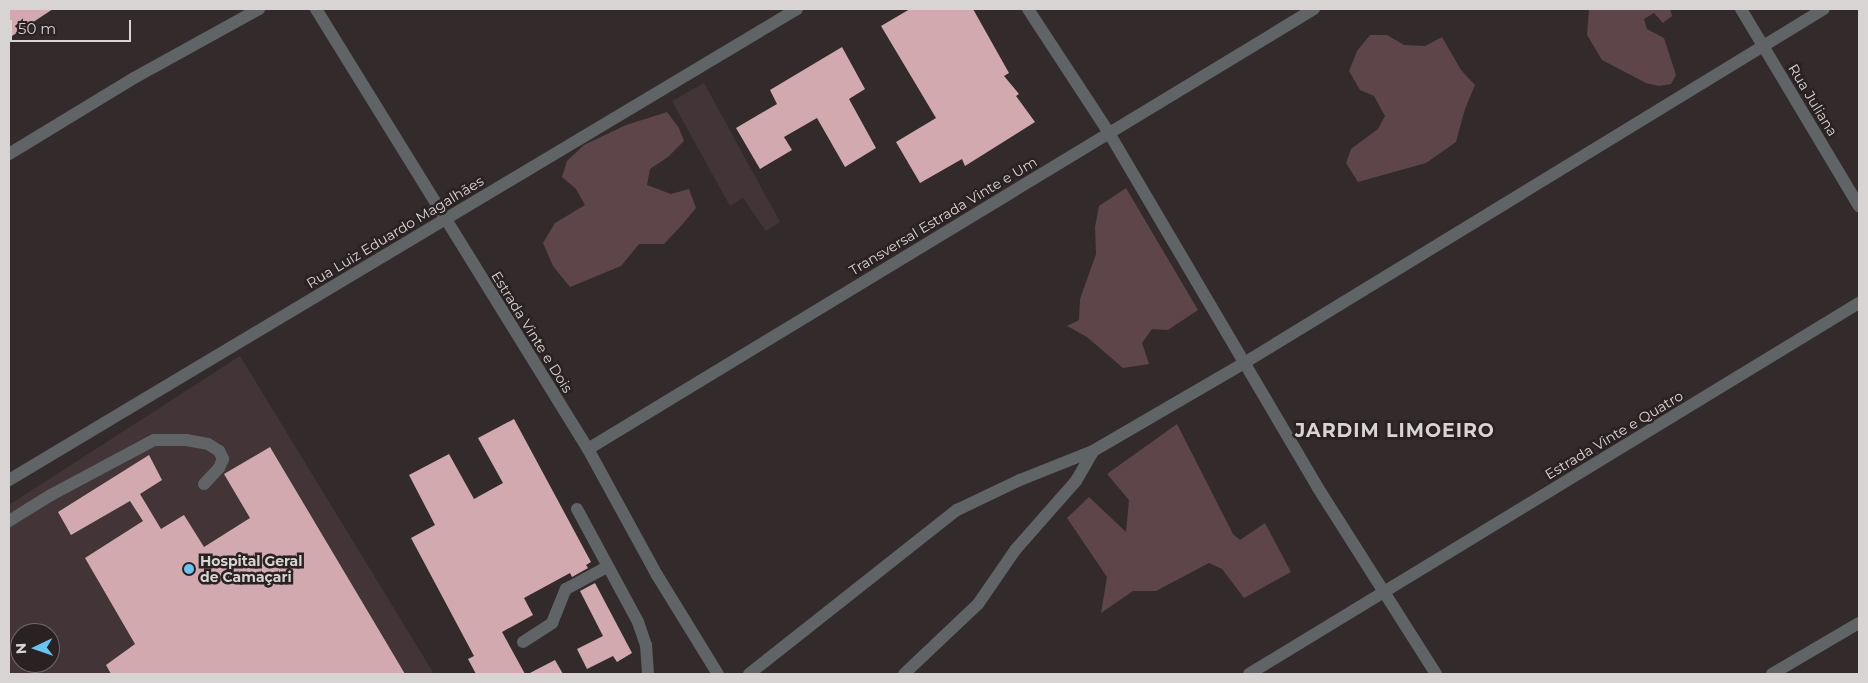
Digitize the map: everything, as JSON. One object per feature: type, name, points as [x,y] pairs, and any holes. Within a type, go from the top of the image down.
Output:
[{"type":"street","points":[[9,154],[134,78],[258,9]]},
{"type":"street","name":"Estrada Vinte e Dois","points":[[316,9],[444,219],[588,449],[657,575],[718,674]]},
{"type":"street","name":"Rua Luiz Eduardo Magalhães","points":[[9,480],[797,9]]},
{"type":"street","points":[[1028,9],[1109,134],[1318,488],[1436,674]]},
{"type":"street","name":"Transversal Estrada Vinte e Um","points":[[588,449],[1314,9]]},
{"type":"street","name":"Rua Juliana","points":[[1741,9],[1859,206]]},
{"type":"street","points":[[750,674],[956,510],[1020,480],[1093,451],[1244,363],[1824,9]]},
{"type":"street","name":"Estrada Vinte e Quatro","points":[[1249,674],[1859,303]]},
{"type":"street","points":[[9,521],[51,495],[154,440],[186,440],[208,444],[219,450],[223,459],[220,468],[204,484]]},
{"type":"street","points":[[904,674],[978,604],[1016,549],[1076,481],[1093,451]]},
{"type":"street","points":[[577,509],[638,622],[646,645],[648,674]]},
{"type":"street","points":[[523,642],[552,623],[566,589],[607,567]]},
{"type":"street","points":[[1772,674],[1859,623]]},
{"type":"shaded area","points":[[1589,9],[1670,9],[1672,16],[1663,23],[1654,13],[1644,19],[1647,29],[1664,38],[1676,75],[1671,84],[1659,86],[1646,83],[1602,60],[1587,35]]},
{"type":"shaded area","points":[[1370,35],[1387,35],[1404,45],[1425,46],[1442,37],[1461,70],[1475,85],[1465,109],[1456,142],[1426,163],[1358,182],[1346,163],[1351,149],[1378,129],[1385,116],[1374,96],[1360,90],[1349,71],[1357,51]]},
{"type":"shaded area","points":[[704,83],[780,222],[766,231],[743,198],[730,206],[672,101]]},
{"type":"shaded area","points":[[667,112],[679,128],[684,141],[668,157],[650,169],[647,185],[671,194],[689,189],[696,208],[664,244],[639,244],[621,266],[570,287],[553,266],[543,243],[555,223],[585,205],[576,189],[562,177],[567,161],[584,145],[626,125]]},
{"type":"shaded area","points":[[1126,188],[1198,310],[1168,330],[1152,329],[1142,343],[1149,364],[1123,368],[1087,337],[1067,326],[1079,320],[1080,299],[1096,254],[1095,227],[1099,206]]},
{"type":"shaded area","name":"Hospital Geral de Camaçari","points":[[240,356],[434,674],[9,674],[9,505]]},
{"type":"shaded area","points":[[1177,424],[1233,534],[1240,540],[1265,523],[1291,572],[1244,598],[1222,569],[1209,563],[1156,591],[1133,591],[1101,613],[1107,577],[1067,518],[1089,497],[1126,532],[1129,500],[1107,474]]},
{"type":"building","points":[[9,9],[53,9],[9,38]]},
{"type":"building","points":[[910,9],[973,9],[1009,73],[1004,76],[1019,94],[1016,96],[1035,122],[965,166],[962,159],[920,183],[896,142],[936,118],[881,26]]},
{"type":"building","points":[[842,47],[865,89],[849,99],[876,148],[845,167],[817,118],[784,137],[792,150],[760,169],[736,128],[777,104],[770,90]]},
{"type":"building","points":[[514,419],[591,562],[586,565],[588,568],[572,577],[570,573],[524,598],[533,615],[502,632],[525,674],[476,674],[468,659],[474,656],[411,538],[435,525],[409,475],[449,454],[474,499],[503,483],[478,438]]},
{"type":"building","points":[[270,447],[405,674],[111,674],[106,665],[135,644],[85,558],[143,521],[130,501],[71,535],[58,512],[149,455],[162,480],[140,494],[161,529],[184,515],[204,547],[250,518],[224,474]]},
{"type":"building","points":[[595,583],[632,653],[617,662],[613,656],[587,669],[577,649],[603,636],[580,591]]},
{"type":"building","points":[[555,660],[563,674],[528,674]]},
{"type":"place","name":"Hospital Geral de Camaçari","points":[[189,569]]},
{"type":"district","name":"JARDIM LIMOEIRO","points":[[1395,431]]}]
